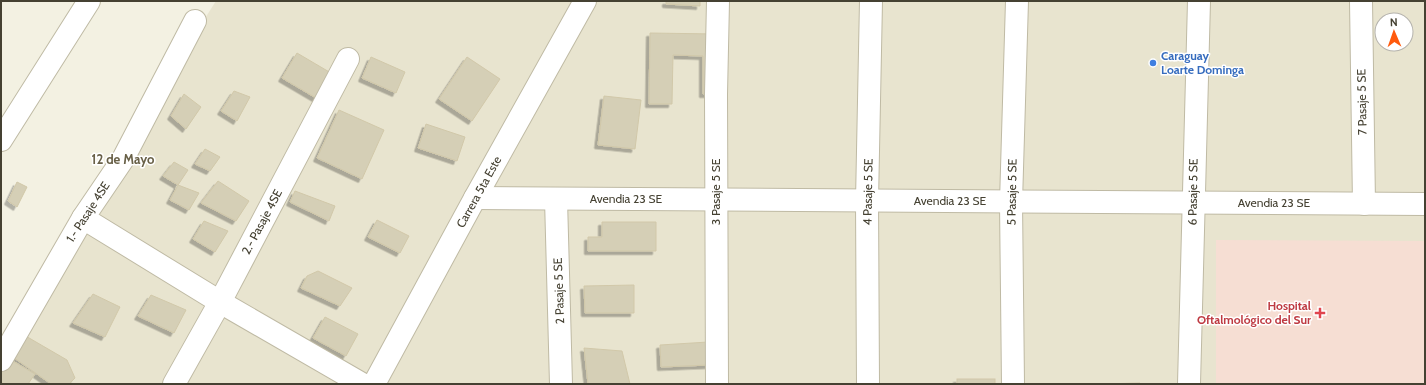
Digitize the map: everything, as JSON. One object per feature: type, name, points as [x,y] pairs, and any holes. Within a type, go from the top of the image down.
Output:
[{"type":"street","points":[[1,140],[89,1]]},
{"type":"street","name":"Carrera 5ta Este","points":[[374,384],[475,198],[585,1]]},
{"type":"street","name":"3 Pasaje 5 SE","points":[[716,384],[716,94],[718,1]]},
{"type":"street","name":"4 Pasaje 5 SE","points":[[868,384],[867,201],[872,1]]},
{"type":"street","name":"5 Pasaje 5 SE","points":[[1013,384],[1011,202],[1016,1]]},
{"type":"street","name":"6 Pasaje 5 SE","points":[[1189,384],[1199,1]]},
{"type":"street","name":"7 Pasaje 5 SE","points":[[1361,1],[1364,204]]},
{"type":"street","name":"1.- Pasaje 4SE","points":[[1,360],[83,218],[123,159],[195,21]]},
{"type":"street","name":"2.- Pasaje 4SE","points":[[174,384],[220,302],[348,59]]},
{"type":"street","name":"Avendia 23 SE","points":[[475,198],[1425,204]]},
{"type":"street","name":"2 Pasaje 5 SE","points":[[556,198],[561,384]]},
{"type":"street","points":[[83,218],[220,302],[362,384]]},
{"type":"shaded area","points":[[216,1],[1425,1],[1425,384],[7,384],[1,378],[1,338]]},
{"type":"shaded area","name":"Hospital Oftalmológico del Sur","points":[[1216,240],[1425,241],[1425,384],[1216,384]]},
{"type":"building","points":[[666,1],[700,1],[700,6],[666,4]]},
{"type":"building","points":[[650,33],[717,34],[716,94],[703,94],[703,56],[673,55],[672,104],[649,104]]},
{"type":"building","points":[[297,53],[331,73],[316,98],[282,78]]},
{"type":"building","points":[[371,57],[405,72],[396,93],[362,78]]},
{"type":"building","points":[[467,57],[500,79],[472,121],[439,99]]},
{"type":"building","points":[[234,91],[250,97],[237,121],[221,111]]},
{"type":"building","points":[[184,94],[201,107],[186,129],[171,116]]},
{"type":"building","points":[[604,96],[641,100],[635,149],[598,145]]},
{"type":"building","points":[[339,110],[384,130],[362,179],[317,158]]},
{"type":"building","points":[[426,124],[465,137],[457,161],[418,148]]},
{"type":"building","points":[[205,149],[220,157],[210,171],[195,164]]},
{"type":"building","points":[[174,162],[188,170],[178,185],[163,176]]},
{"type":"building","points":[[218,181],[249,201],[236,221],[201,203]]},
{"type":"building","points":[[17,182],[27,187],[17,207],[8,201]]},
{"type":"building","points":[[178,185],[199,193],[189,210],[170,200]]},
{"type":"building","points":[[295,191],[335,206],[329,221],[290,202]]},
{"type":"building","points":[[377,220],[409,236],[400,253],[368,237]]},
{"type":"building","points":[[204,221],[228,231],[215,252],[193,239]]},
{"type":"building","points":[[602,222],[656,222],[656,251],[588,251],[588,237],[602,237]]},
{"type":"building","points":[[318,271],[352,288],[340,306],[301,288],[307,276]]},
{"type":"building","points":[[634,285],[634,313],[585,313],[584,286]]},
{"type":"building","points":[[93,294],[120,307],[105,337],[73,323]]},
{"type":"building","points":[[151,295],[186,310],[174,333],[138,316]]},
{"type":"building","points":[[325,317],[358,334],[346,356],[313,338]]},
{"type":"building","points":[[24,335],[67,360],[75,378],[69,384],[51,384],[10,355]]},
{"type":"building","points":[[708,342],[709,365],[661,367],[660,345]]},
{"type":"building","points":[[584,348],[622,351],[630,384],[588,384]]},
{"type":"building","points":[[11,360],[35,374],[28,384],[4,384],[1,382],[1,373]]},
{"type":"building","points":[[957,379],[995,379],[995,384],[957,384]]},
{"type":"building","points":[[1140,383],[1140,384],[1101,384]]},
{"type":"place","name":"Caraguay Loarte Dominga","points":[[1153,63]]},
{"type":"place","name":"Hospital Oftalmológico del Sur","points":[[1320,313]]},
{"type":"district","name":"12 de Mayo","points":[[123,159]]}]
